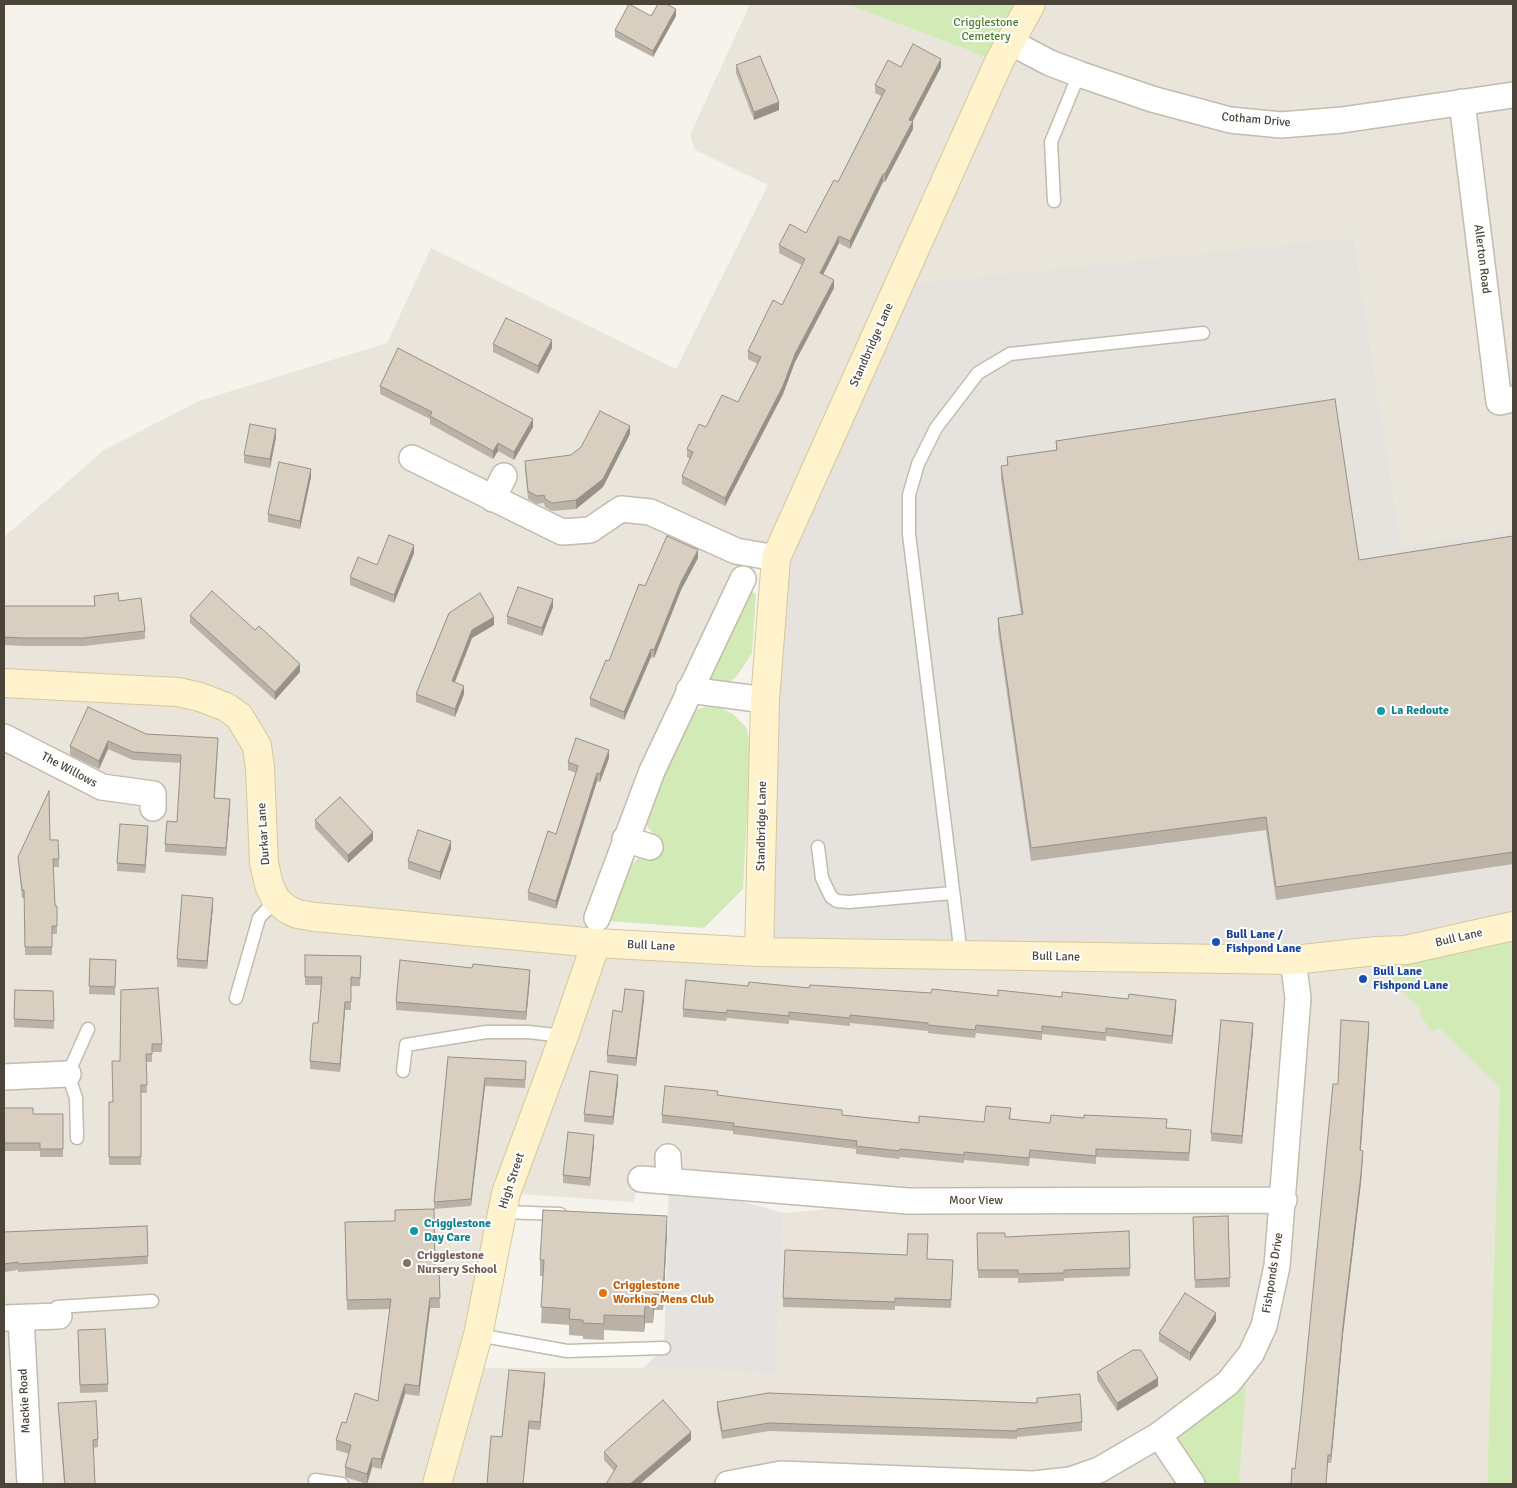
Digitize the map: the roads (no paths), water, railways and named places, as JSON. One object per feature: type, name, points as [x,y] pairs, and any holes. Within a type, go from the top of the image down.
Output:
[{"type":"street","name":"Standbridge Lane","points":[[759,952],[765,700],[776,558],[999,62],[1031,4]]},
{"type":"street","name":"Cotham Drive","points":[[1010,42],[1050,64],[1152,100],[1230,120],[1281,125],[1342,120],[1513,95]]},
{"type":"street","name":"Allerton Road","points":[[1462,102],[1499,402],[1513,399]]},
{"type":"street","points":[[412,458],[562,532],[590,530],[621,509],[650,512],[736,551],[776,558]]},
{"type":"street","points":[[493,499],[504,476]]},
{"type":"street","points":[[276,900],[297,914],[315,917],[596,930],[625,839],[652,771],[743,579]]},
{"type":"street","name":"Durkar Lane","points":[[4,683],[178,692],[226,706],[239,716],[257,746],[260,768],[264,863],[269,885],[276,900]]},
{"type":"street","points":[[689,690],[765,700]]},
{"type":"street","name":"The Willows","points":[[4,737],[95,785],[153,794],[153,808]]},
{"type":"street","points":[[625,839],[650,847]]},
{"type":"street","name":"Bull Lane","points":[[596,930],[759,952],[1293,960],[1376,951],[1406,950],[1513,926]]},
{"type":"street","name":"High Street","points":[[437,1484],[478,1335],[506,1193],[564,1036],[596,930]]},
{"type":"street","name":"Fishponds Drive","points":[[728,1484],[781,1474],[1004,1484],[1034,1484],[1070,1480],[1099,1470],[1158,1435],[1228,1383],[1251,1354],[1264,1326],[1272,1295],[1284,1200],[1298,998],[1293,960]]},
{"type":"street","points":[[4,1077],[68,1074]]},
{"type":"street","name":"Moor View","points":[[641,1180],[669,1169],[908,1201],[1284,1200]]},
{"type":"street","points":[[12,1318],[55,1317]]},
{"type":"street","name":"Mackie Road","points":[[12,1318],[30,1484]]},
{"type":"street","points":[[1158,1435],[1192,1484]]},
{"type":"lane","points":[[1054,201],[1051,142],[1079,74]]},
{"type":"lane","points":[[961,955],[908,534],[909,495],[918,464],[936,428],[978,373],[1010,354],[1203,333]]},
{"type":"lane","points":[[818,847],[822,878],[831,897],[837,901],[849,902],[952,893]]},
{"type":"lane","points":[[236,998],[259,918],[276,900]]},
{"type":"lane","points":[[77,1138],[76,1098],[68,1074],[88,1029]]},
{"type":"lane","points":[[403,1071],[406,1045],[486,1032],[528,1032],[564,1036]]},
{"type":"lane","points":[[501,1212],[571,1215]]},
{"type":"lane","points":[[55,1317],[57,1307],[152,1301]]},
{"type":"lane","points":[[478,1335],[566,1351],[664,1348]]},
{"type":"lane","points":[[315,1480],[342,1484]]},
{"type":"place","name":"La Redoute","points":[[1381,711]]},
{"type":"place","name":"Bull Lane / Fishpond Lane","points":[[1216,942]]},
{"type":"place","name":"Bull Lane Fishpond Lane","points":[[1363,979]]},
{"type":"place","name":"Crigglestone Day Care","points":[[414,1231]]},
{"type":"place","name":"Crigglestone Nursery School","points":[[407,1263]]},
{"type":"place","name":"Crigglestone Working Mens Club","points":[[603,1293]]},
{"type":"park label","name":"Crigglestone Cemetery","points":[[986,30]]}]
